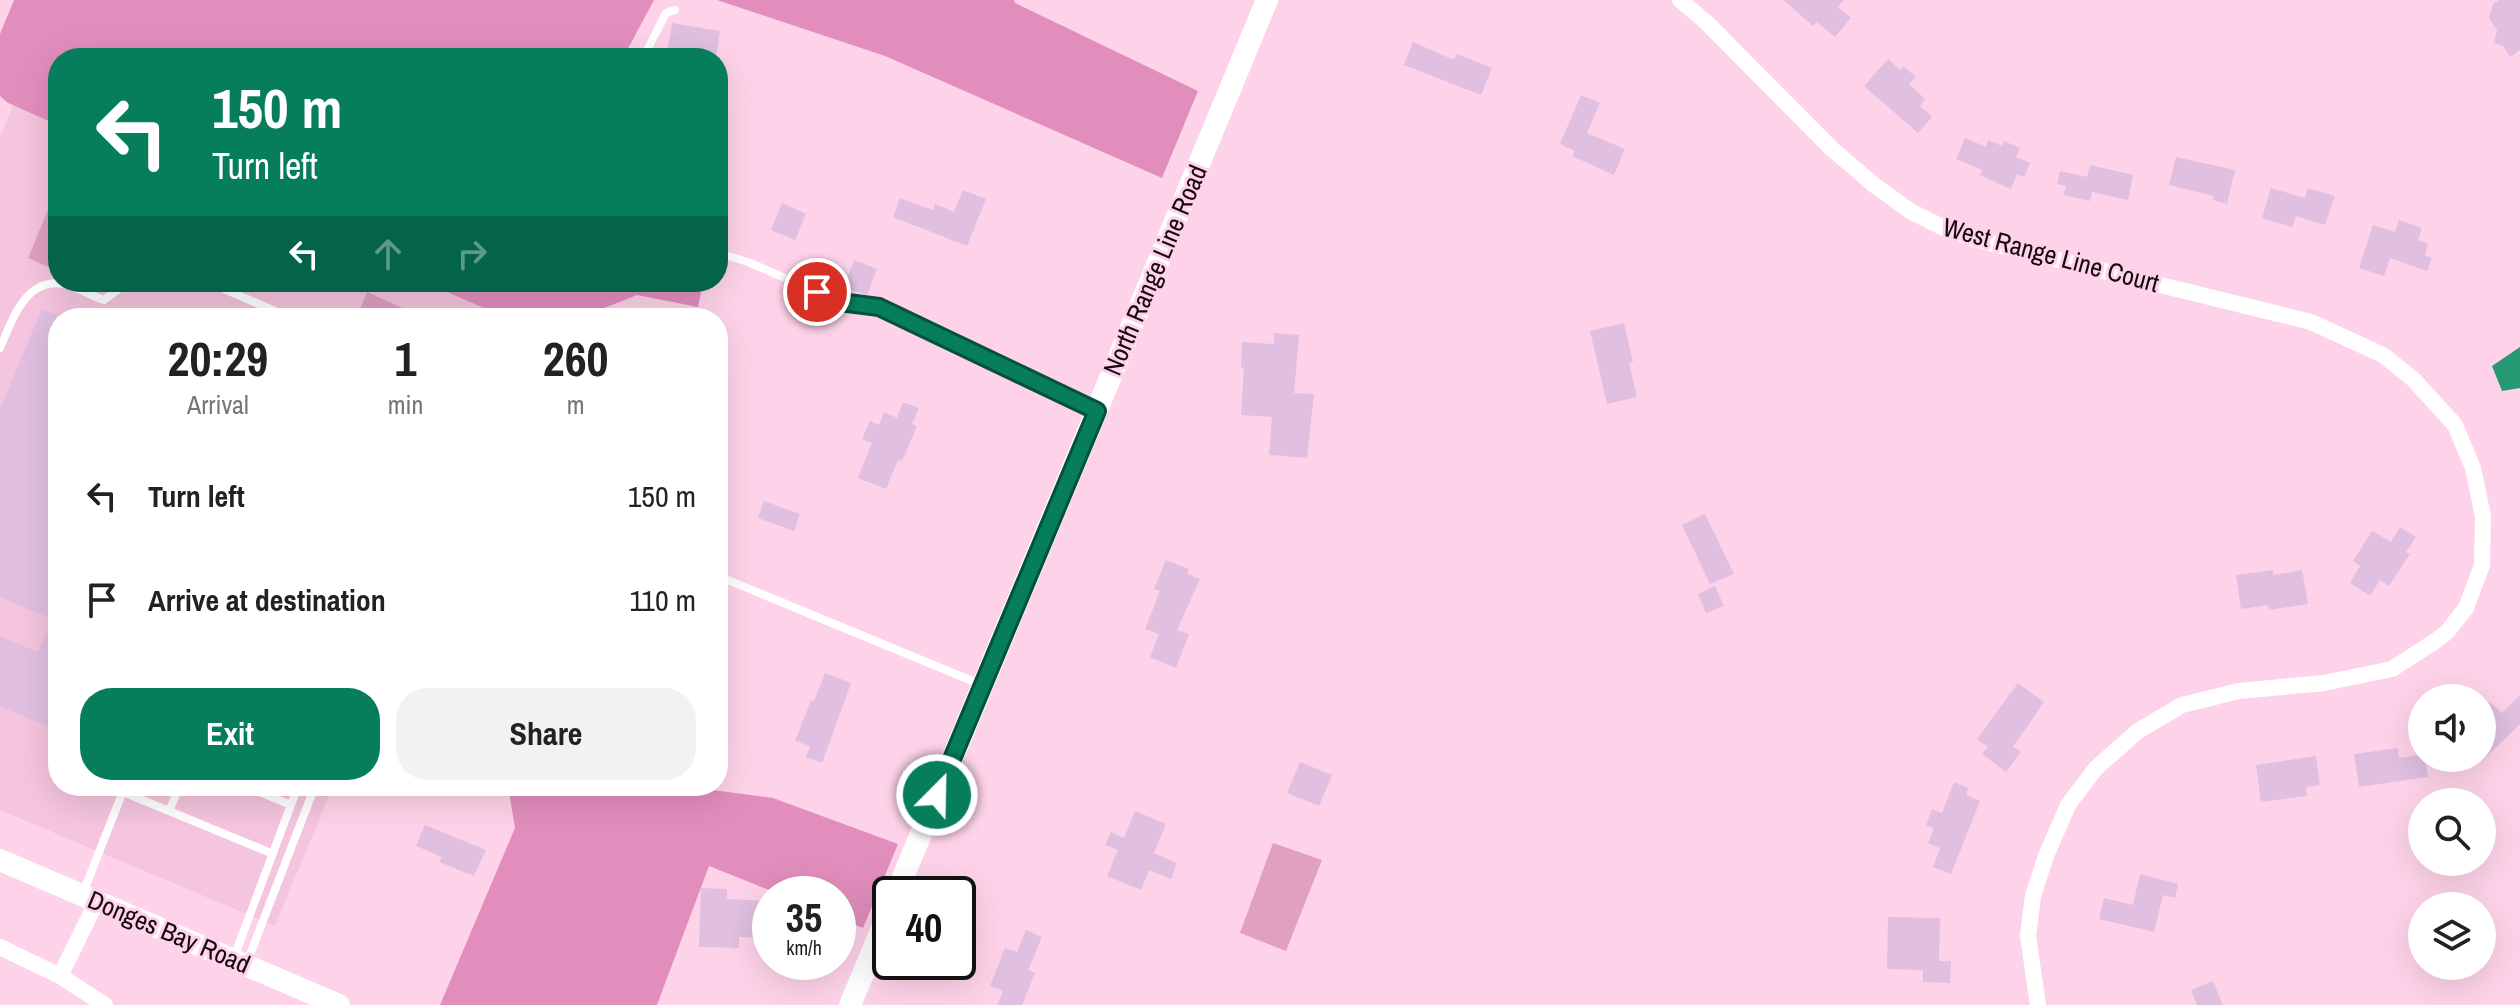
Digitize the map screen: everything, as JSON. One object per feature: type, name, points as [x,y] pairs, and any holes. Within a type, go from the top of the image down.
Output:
[{"type":"street","name":"North Range Line Road","points":[[904,876],[1267,0]]},
{"type":"street","name":"West Range Line Court","points":[[1680,0],[1707,23],[1832,149],[1910,211],[1950,231],[1989,243],[2311,322],[2383,355],[2413,379],[2455,425],[2473,468],[2483,516],[2482,565],[2466,608],[2447,632],[2392,669],[2324,683],[2239,691],[2182,705],[2138,731],[2096,768],[2068,805],[2033,896],[2028,936],[2038,1005]]},
{"type":"street","name":"Donges Bay Road","points":[[0,860],[339,1005]]},
{"type":"street","points":[[60,976],[90,898]]},
{"type":"street","points":[[0,947],[60,976],[105,1005]]},
{"type":"street","points":[[850,1005],[872,952]]},
{"type":"lane","points":[[648,48],[666,13],[675,10]]},
{"type":"lane","points":[[728,256],[840,302],[879,307],[1097,411]]},
{"type":"lane","points":[[0,348],[15,313],[27,296],[48,283]]},
{"type":"lane","points":[[84,292],[104,300],[115,292]]},
{"type":"lane","points":[[231,292],[268,308]]},
{"type":"lane","points":[[728,580],[983,686]]},
{"type":"lane","points":[[90,898],[122,796]]},
{"type":"lane","points":[[138,796],[271,853]]},
{"type":"lane","points":[[169,811],[176,796]]},
{"type":"lane","points":[[269,796],[291,805]]},
{"type":"lane","points":[[239,963],[271,853],[294,796]]},
{"type":"lane","points":[[239,963],[311,796]]},
{"type":"shaded area","points":[[14,0],[654,0],[628,48],[48,48],[48,121],[8,103],[0,96],[0,34]]},
{"type":"shaded area","points":[[57,0],[57,48],[48,48],[48,292],[537,292],[530,308],[48,308],[48,796],[329,796],[275,926],[0,810],[0,137]]},
{"type":"shaded area","points":[[717,0],[1014,0],[1198,91],[1162,178],[885,56]]},
{"type":"shaded area","points":[[48,210],[48,267],[28,258]]},
{"type":"shaded area","points":[[367,292],[403,308],[360,308]]},
{"type":"shaded area","points":[[447,292],[701,292],[698,307],[637,295],[604,308],[484,308]]},
{"type":"shaded area","points":[[2520,347],[2520,388],[2502,391],[2492,366]]},
{"type":"shaded area","points":[[728,792],[773,798],[898,844],[885,876],[872,876],[872,906],[863,928],[856,925],[856,876],[752,876],[752,883],[709,866],[657,1005],[440,1005],[515,828],[510,796],[728,796]]},
{"type":"shaded area","points":[[1273,843],[1322,860],[1286,951],[1240,933]]},
{"type":"building","points":[[1783,0],[1844,0],[1838,7],[1851,18],[1835,37],[1817,22],[1813,26]]},
{"type":"building","points":[[2499,0],[2520,0],[2520,50],[2510,57],[2503,46],[2494,43],[2497,30],[2489,18],[2493,4]]},
{"type":"building","points":[[672,23],[720,31],[717,48],[668,48]]},
{"type":"building","points":[[1413,42],[1454,60],[1457,54],[1492,68],[1481,95],[1404,65]]},
{"type":"building","points":[[1888,59],[1900,70],[1903,66],[1916,77],[1909,84],[1925,99],[1920,106],[1932,117],[1918,133],[1864,86]]},
{"type":"building","points":[[1581,95],[1600,103],[1587,133],[1625,149],[1614,175],[1572,156],[1575,151],[1560,144]]},
{"type":"building","points":[[1965,138],[1986,147],[1988,140],[2002,146],[2004,141],[2020,148],[2016,157],[2030,163],[2024,177],[2017,174],[2011,189],[1980,175],[1982,170],[1956,159]]},
{"type":"building","points":[[2176,157],[2235,170],[2227,204],[2213,200],[2214,196],[2169,185]]},
{"type":"building","points":[[2090,165],[2133,175],[2128,200],[2092,192],[2090,201],[2064,195],[2066,186],[2057,184],[2060,171],[2087,177]]},
{"type":"building","points":[[2271,188],[2305,198],[2308,188],[2335,196],[2325,225],[2296,216],[2292,227],[2262,218]]},
{"type":"building","points":[[963,190],[986,199],[967,246],[893,217],[900,198],[933,210],[935,204],[954,212]]},
{"type":"building","points":[[782,203],[806,214],[795,240],[771,230]]},
{"type":"building","points":[[2399,220],[2422,228],[2418,240],[2428,244],[2425,255],[2432,258],[2427,271],[2390,258],[2384,276],[2359,268],[2373,225],[2395,232]]},
{"type":"building","points":[[854,260],[877,269],[867,295],[844,287]]},
{"type":"building","points":[[42,309],[48,312],[48,617],[0,597],[0,409]]},
{"type":"building","points":[[1624,323],[1637,397],[1607,404],[1590,331]]},
{"type":"building","points":[[1274,333],[1299,335],[1294,393],[1314,394],[1307,458],[1269,455],[1272,417],[1241,415],[1242,342],[1274,344]]},
{"type":"building","points":[[903,402],[919,408],[912,424],[917,426],[886,489],[858,478],[872,443],[862,439],[870,421],[879,425],[884,412],[897,418]]},
{"type":"building","points":[[764,501],[800,514],[794,531],[758,518]]},
{"type":"building","points":[[1705,514],[1734,574],[1710,584],[1682,525]]},
{"type":"building","points":[[2400,527],[2416,537],[2406,552],[2410,554],[2389,586],[2380,580],[2370,596],[2350,583],[2360,566],[2353,561],[2372,531],[2391,542]]},
{"type":"building","points":[[1166,560],[1189,569],[1187,574],[1200,579],[1177,630],[1189,634],[1176,668],[1150,657],[1159,634],[1145,629],[1160,591],[1154,589]]},
{"type":"building","points":[[2273,570],[2273,575],[2302,570],[2308,604],[2269,610],[2268,605],[2241,609],[2236,575]]},
{"type":"building","points":[[1715,586],[1724,606],[1706,613],[1698,594]]},
{"type":"building","points":[[48,628],[48,727],[0,706],[0,636],[38,652]]},
{"type":"building","points":[[825,673],[851,683],[822,763],[806,757],[810,746],[795,741]]},
{"type":"building","points":[[2018,683],[2044,702],[2013,747],[2021,752],[2006,772],[1982,754],[1988,747],[1977,739]]},
{"type":"building","points":[[2520,695],[2520,724],[2496,747],[2496,708],[2502,713]]},
{"type":"building","points":[[2398,748],[2399,758],[2408,757],[2408,772],[2427,772],[2428,777],[2359,787],[2354,754]]},
{"type":"building","points":[[2316,756],[2320,785],[2306,787],[2307,796],[2261,802],[2256,765]]},
{"type":"building","points":[[1300,762],[1332,775],[1319,806],[1287,793]]},
{"type":"building","points":[[1954,782],[1968,788],[1966,795],[1980,801],[1951,874],[1933,867],[1940,848],[1928,843],[1934,828],[1926,825],[1932,809],[1942,813]]},
{"type":"building","points":[[1135,811],[1166,824],[1154,853],[1177,863],[1171,879],[1149,870],[1141,890],[1107,876],[1118,850],[1105,845],[1111,832],[1124,838]]},
{"type":"building","points":[[425,825],[486,850],[474,876],[439,862],[442,857],[416,846]]},
{"type":"building","points":[[2140,874],[2178,884],[2175,898],[2163,895],[2154,932],[2099,919],[2104,898],[2133,905]]},
{"type":"building","points":[[701,888],[727,889],[727,899],[752,900],[752,937],[739,937],[739,948],[699,947]]},
{"type":"building","points":[[1888,917],[1940,918],[1939,961],[1951,961],[1950,983],[1923,982],[1923,970],[1887,969]]},
{"type":"building","points":[[1026,930],[1042,937],[1028,970],[1035,973],[1022,1005],[997,1005],[1003,991],[990,986],[1005,948],[1017,952]]},
{"type":"building","points":[[2213,981],[2223,1005],[2197,1005],[2191,990]]},
{"type":"route","points":[[817,292],[840,302],[879,307],[1097,411],[937,795]]}]
